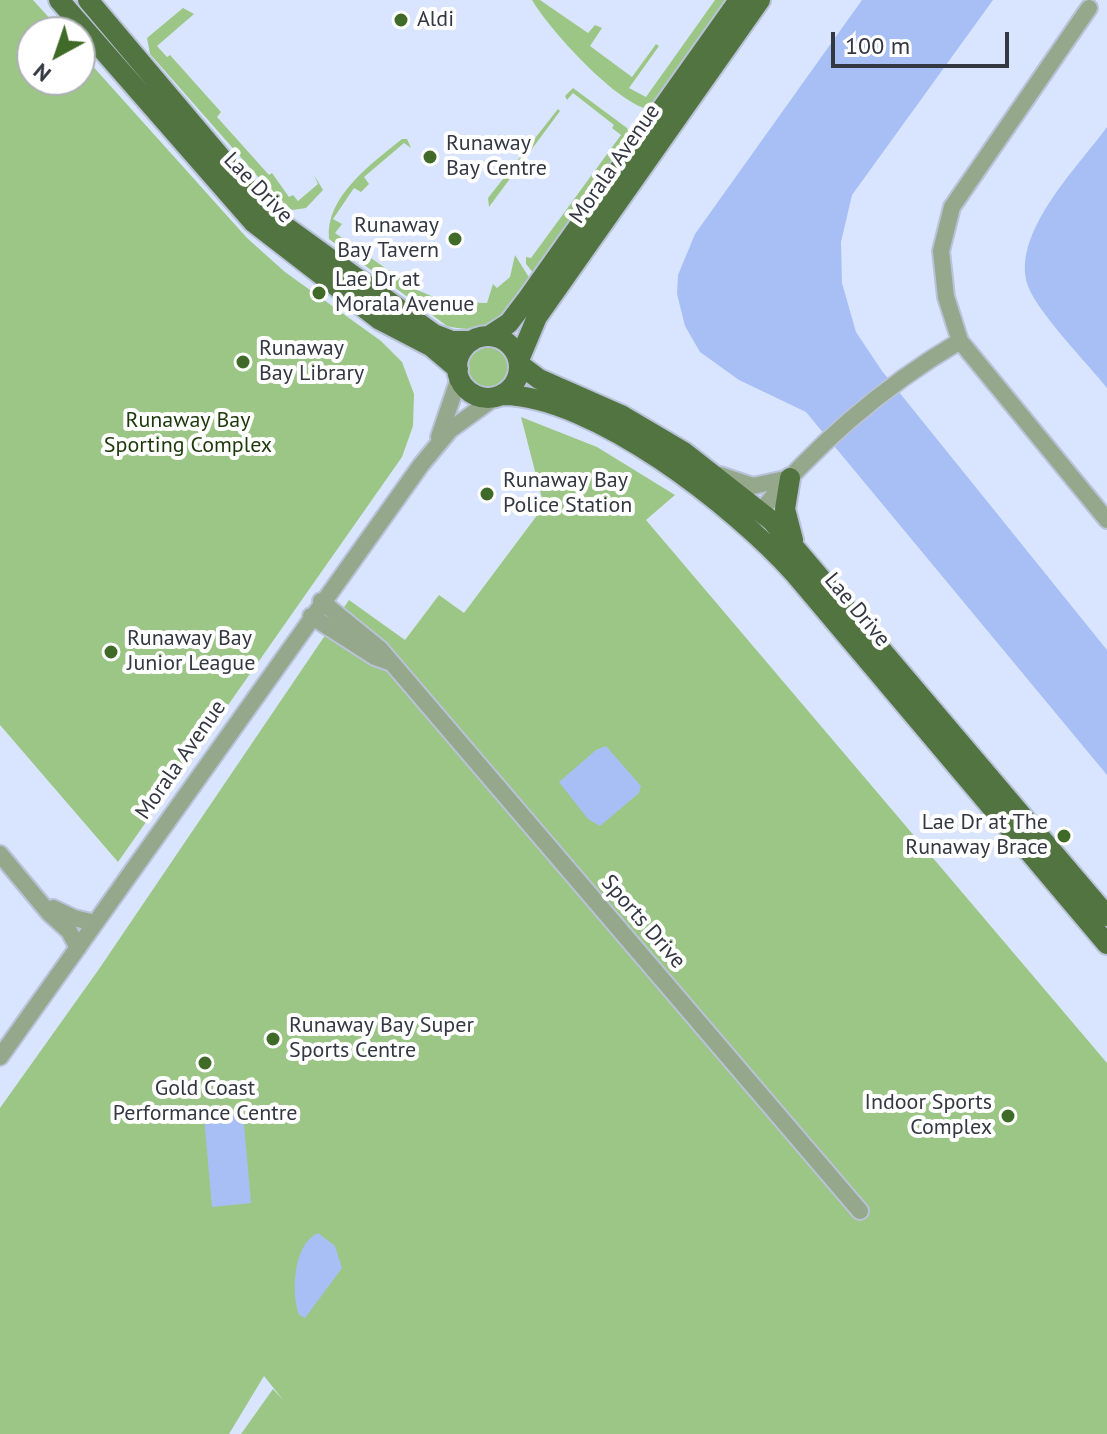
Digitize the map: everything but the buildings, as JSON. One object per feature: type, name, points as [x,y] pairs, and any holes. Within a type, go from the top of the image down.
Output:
[{"type":"main road","name":"Lae Drive","points":[[59,0],[253,222],[380,320],[432,347],[458,374]]},
{"type":"main road","name":"Lae Drive","points":[[88,0],[274,217],[434,334],[452,341],[480,339]]},
{"type":"main road","name":"Morala Avenue","points":[[480,339],[509,323],[739,0]]},
{"type":"main road","name":"Morala Avenue","points":[[519,362],[537,317],[760,0]]},
{"type":"main road","points":[[480,339],[505,341],[519,362],[516,382],[499,396],[469,392],[458,374],[461,353],[480,339]]},
{"type":"main road","name":"Lae Drive","points":[[519,362],[539,379],[641,426],[711,471],[1107,944]]},
{"type":"main road","name":"Lae Drive","points":[[499,396],[547,402],[630,442],[795,545],[1107,916]]},
{"type":"main road","points":[[790,478],[785,509],[795,545]]},
{"type":"street","points":[[1089,8],[952,207],[941,251],[946,297],[960,341],[1107,520]]},
{"type":"street","points":[[754,519],[822,444],[896,382],[960,341]]},
{"type":"street","name":"Morala Avenue","points":[[431,453],[445,422],[458,374]]},
{"type":"street","name":"Morala Avenue","points":[[0,1057],[321,601],[431,453],[467,415],[499,396]]},
{"type":"street","points":[[711,471],[753,486],[790,478]]},
{"type":"street","name":"Sports Drive","points":[[321,601],[375,643],[860,1211]]},
{"type":"street","name":"Sports Drive","points":[[311,616],[377,658],[391,663]]},
{"type":"street","points":[[0,854],[69,931],[78,948]]},
{"type":"street","points":[[35,896],[69,917],[95,923]]},
{"type":"green space","name":"Runaway Bay Sporting Complex","points":[[0,0],[33,0],[48,16],[16,16],[16,96],[96,96],[96,70],[247,238],[285,272],[381,341],[402,362],[414,394],[413,426],[402,457],[118,862],[0,725]]},
{"type":"green space","points":[[532,0],[540,0],[588,33],[595,25],[602,28],[590,46],[632,77],[656,44],[659,46],[629,88],[646,97],[715,0],[731,0],[648,109],[618,93],[601,79],[567,45]]},
{"type":"green space","points":[[183,8],[194,14],[157,46],[167,57],[170,55],[221,112],[217,117],[269,175],[272,173],[289,197],[293,195],[298,201],[318,184],[314,175],[323,190],[306,208],[292,210],[274,195],[150,54],[147,38]]},
{"type":"green space","points":[[573,88],[627,128],[631,139],[535,275],[526,264],[526,257],[531,258],[621,135],[612,128],[614,125],[573,93],[567,100],[565,96]]},
{"type":"green space","points":[[558,109],[560,111],[489,207],[488,198]]},
{"type":"green space","points":[[402,139],[407,139],[411,148],[404,143],[364,177],[369,184],[361,192],[354,188],[333,219],[342,224],[335,233],[417,290],[446,302],[487,303],[493,284],[497,288],[510,277],[515,255],[530,279],[506,311],[487,325],[476,328],[447,326],[329,239],[334,209],[342,195],[364,171]]},
{"type":"green space","points":[[489,345],[505,351],[511,367],[505,383],[489,389],[473,383],[467,367],[473,351]]},
{"type":"green space","points":[[521,417],[597,447],[675,495],[646,520],[1107,1063],[1107,1434],[241,1434],[273,1389],[284,1401],[264,1376],[229,1434],[0,1434],[0,1108],[99,969],[349,600],[405,640],[439,595],[464,613],[544,506]]},
{"type":"water","points":[[862,0],[993,0],[852,195],[841,242],[842,283],[856,332],[882,371],[1107,650],[1107,775],[806,412],[739,380],[700,352],[685,326],[677,294],[678,275],[695,234]]},
{"type":"water","points":[[1107,127],[1107,388],[1041,310],[1028,286],[1025,266],[1037,223]]},
{"type":"water","points":[[606,746],[641,786],[639,793],[600,826],[588,819],[559,782],[596,750]]},
{"type":"water","points":[[243,1114],[251,1203],[212,1207],[204,1117]]},
{"type":"water","points":[[318,1233],[335,1246],[342,1268],[305,1318],[299,1315],[296,1306],[296,1270],[303,1247]]},
{"type":"place","name":"Aldi","points":[[401,20]]},
{"type":"place","name":"Runaway Bay Centre","points":[[430,157]]},
{"type":"place","name":"Runaway Bay Tavern","points":[[455,239]]},
{"type":"place","name":"Lae Dr at Morala Avenue","points":[[319,293]]},
{"type":"place","name":"Runaway Bay Library","points":[[243,362]]},
{"type":"place","name":"Runaway Bay Police Station","points":[[487,494]]},
{"type":"place","name":"Runaway Bay Junior League","points":[[111,652]]},
{"type":"place","name":"Lae Dr at The Runaway Brace","points":[[1064,836]]},
{"type":"place","name":"Runaway Bay Super Sports Centre","points":[[273,1039]]},
{"type":"place","name":"Gold Coast Performance Centre","points":[[205,1063]]},
{"type":"place","name":"Indoor Sports Complex","points":[[1008,1116]]}]
